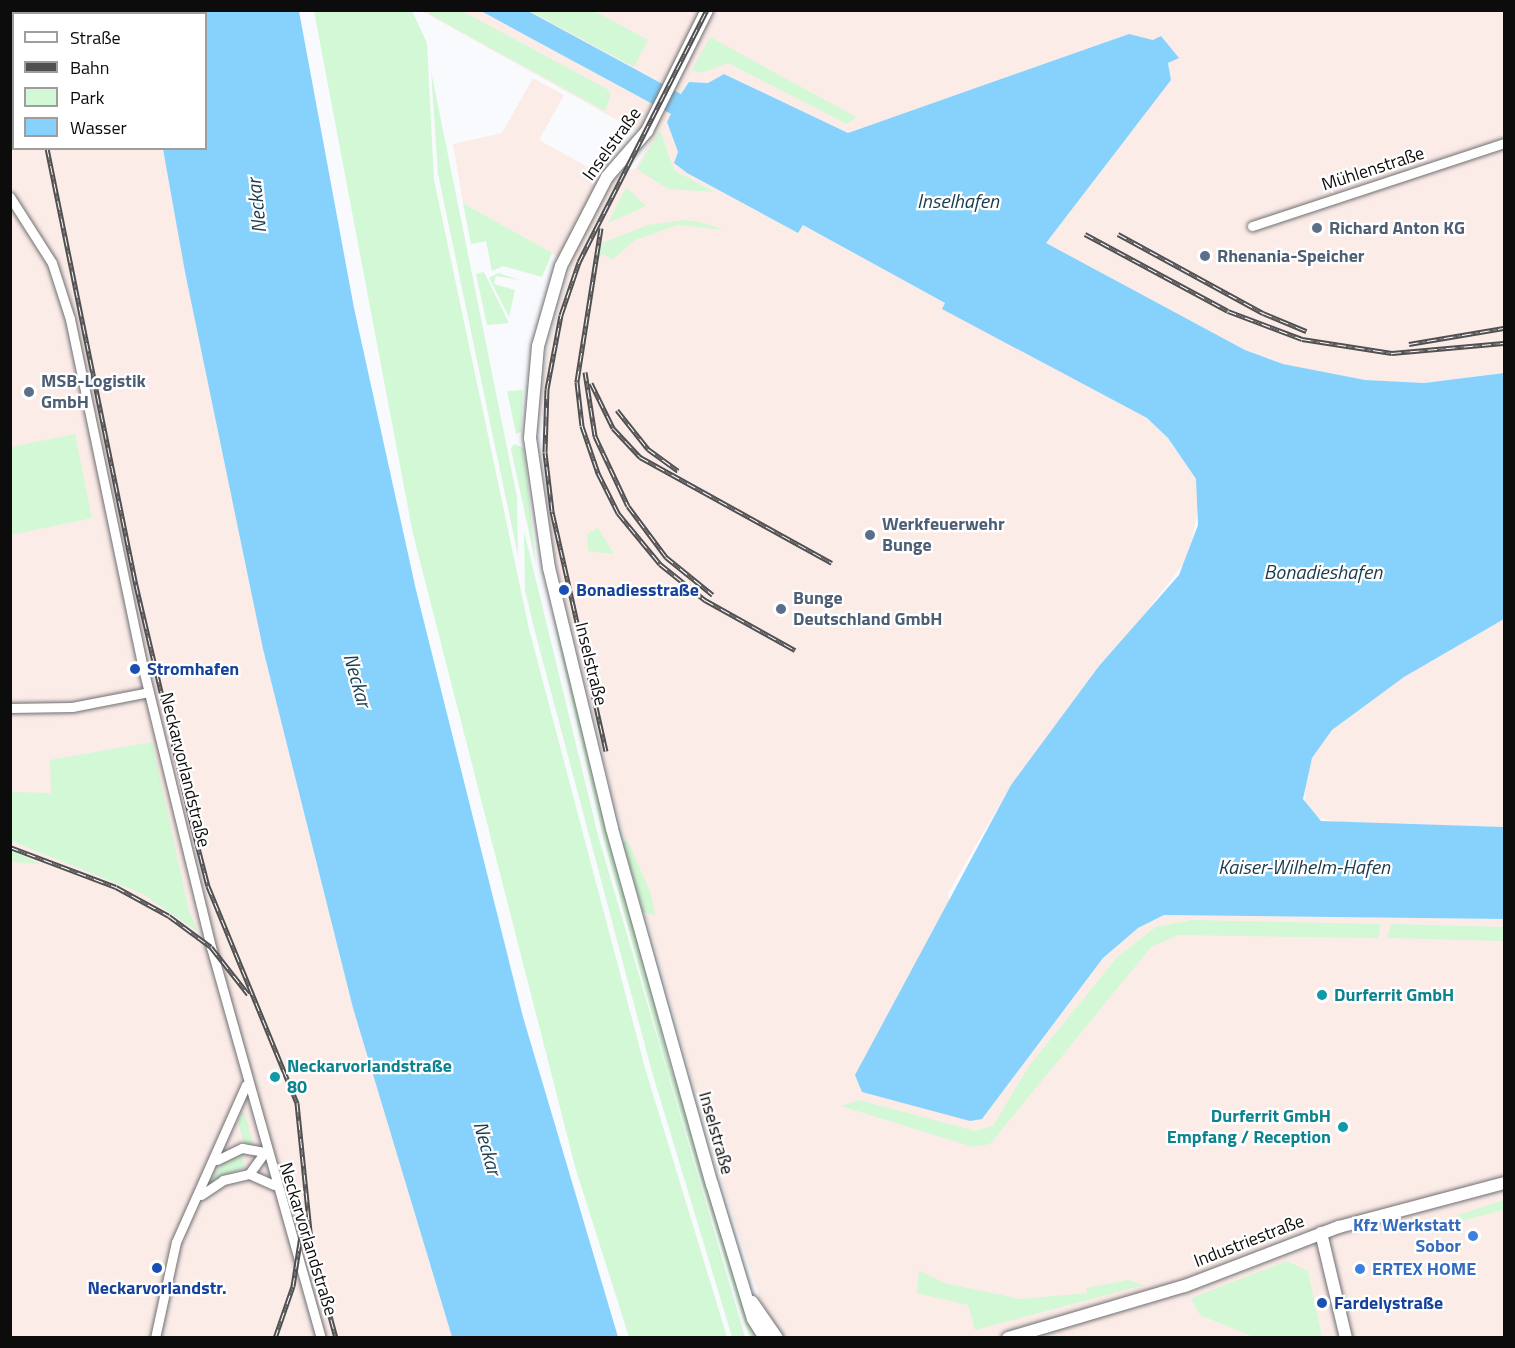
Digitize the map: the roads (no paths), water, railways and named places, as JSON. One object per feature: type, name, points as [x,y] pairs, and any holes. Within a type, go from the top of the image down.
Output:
[{"type":"street","name":"Inselstraße","points":[[706,10],[686,57],[649,128],[607,177],[554,286],[536,366],[532,471],[549,568],[612,829],[750,1299],[765,1338]]},
{"type":"street","name":"Mühlenstraße","points":[[1252,226],[1504,143]]},
{"type":"street","name":"Neckarvorlandstraße","points":[[10,197],[15,212],[52,263],[70,319],[149,692],[246,1085],[321,1338]]},
{"type":"street","points":[[10,708],[72,707],[149,692]]},
{"type":"street","points":[[155,1338],[176,1242],[217,1160],[246,1085]]},
{"type":"street","points":[[217,1160],[242,1148],[265,1152],[249,1174]]},
{"type":"street","points":[[199,1196],[223,1180],[249,1174],[274,1185]]},
{"type":"street","name":"Industriestraße","points":[[1008,1338],[1185,1286],[1321,1233],[1431,1199],[1504,1183]]},
{"type":"street","points":[[1321,1233],[1346,1338]]},
{"type":"street","name":"Inselstraße","points":[[750,1299],[777,1338]]},
{"type":"water","name":"Neckar","points":[[138,11],[299,11],[354,308],[416,590],[523,1017],[618,1337],[452,1337],[353,1008],[263,649],[185,272],[163,150],[207,150],[207,12]]},
{"type":"water","points":[[481,11],[528,11],[681,94],[689,82],[708,83],[724,74],[848,133],[1129,34],[1153,40],[1161,36],[1179,58],[1168,63],[1171,80],[1046,243],[1245,350],[1283,364],[1365,380],[1424,383],[1504,373],[1504,619],[1404,677],[1332,730],[1312,758],[1303,799],[1321,821],[1504,827],[1504,919],[1164,915],[1138,928],[1103,958],[982,1119],[970,1121],[862,1092],[855,1075],[1011,785],[1099,666],[1179,575],[1198,525],[1196,479],[1168,438],[1147,418],[942,309],[945,303],[803,225],[798,233],[687,173],[674,163],[678,152],[667,122],[671,114]]},
{"type":"railway","points":[[606,751],[552,511],[545,452],[547,389],[561,315],[579,262],[707,10]]},
{"type":"railway","points":[[47,150],[136,585],[191,820],[208,886],[297,1103],[312,1250],[336,1338]]},
{"type":"railway","points":[[601,228],[577,382],[582,426],[598,473],[618,513],[660,564],[705,600],[795,650]]},
{"type":"railway","points":[[1085,234],[1228,311],[1302,339],[1392,353],[1504,343]]},
{"type":"railway","points":[[1118,234],[1263,313],[1306,331]]},
{"type":"railway","points":[[1409,344],[1504,328]]},
{"type":"railway","points":[[585,372],[595,436],[628,506],[666,557],[713,595]]},
{"type":"railway","points":[[591,383],[613,428],[640,457],[832,563]]},
{"type":"railway","points":[[617,410],[648,449],[678,471]]},
{"type":"railway","points":[[10,847],[116,887],[169,916],[211,947],[248,994]]},
{"type":"railway","points":[[275,1338],[293,1286],[303,1223]]},
{"type":"place","name":"Richard Anton KG","points":[[1317,228]]},
{"type":"place","name":"Rhenania-Speicher","points":[[1205,256]]},
{"type":"place","name":"MSB-Logistik GmbH","points":[[29,392]]},
{"type":"place","name":"Werkfeuerwehr Bunge","points":[[870,535]]},
{"type":"place","name":"Bonadiesstraße","points":[[564,590]]},
{"type":"place","name":"Bunge Deutschland GmbH","points":[[781,609]]},
{"type":"place","name":"Stromhafen","points":[[135,669]]},
{"type":"place","name":"Durferrit GmbH","points":[[1322,995]]},
{"type":"place","name":"Neckarvorlandstraße 80","points":[[275,1077]]},
{"type":"place","name":"Durferrit GmbH Empfang / Reception","points":[[1343,1127]]},
{"type":"place","name":"Kfz Werkstatt Sobor","points":[[1473,1236]]},
{"type":"place","name":"Neckarvorlandstr.","points":[[157,1268]]},
{"type":"place","name":"ERTEX HOME","points":[[1360,1269]]},
{"type":"place","name":"Fardelystraße","points":[[1322,1303]]},
{"type":"water label","name":"Inselhafen","points":[[958,200]]},
{"type":"water label","name":"Bonadieshafen","points":[[1323,571]]},
{"type":"water label","name":"Kaiser-Wilhelm-Hafen","points":[[1304,866]]}]
